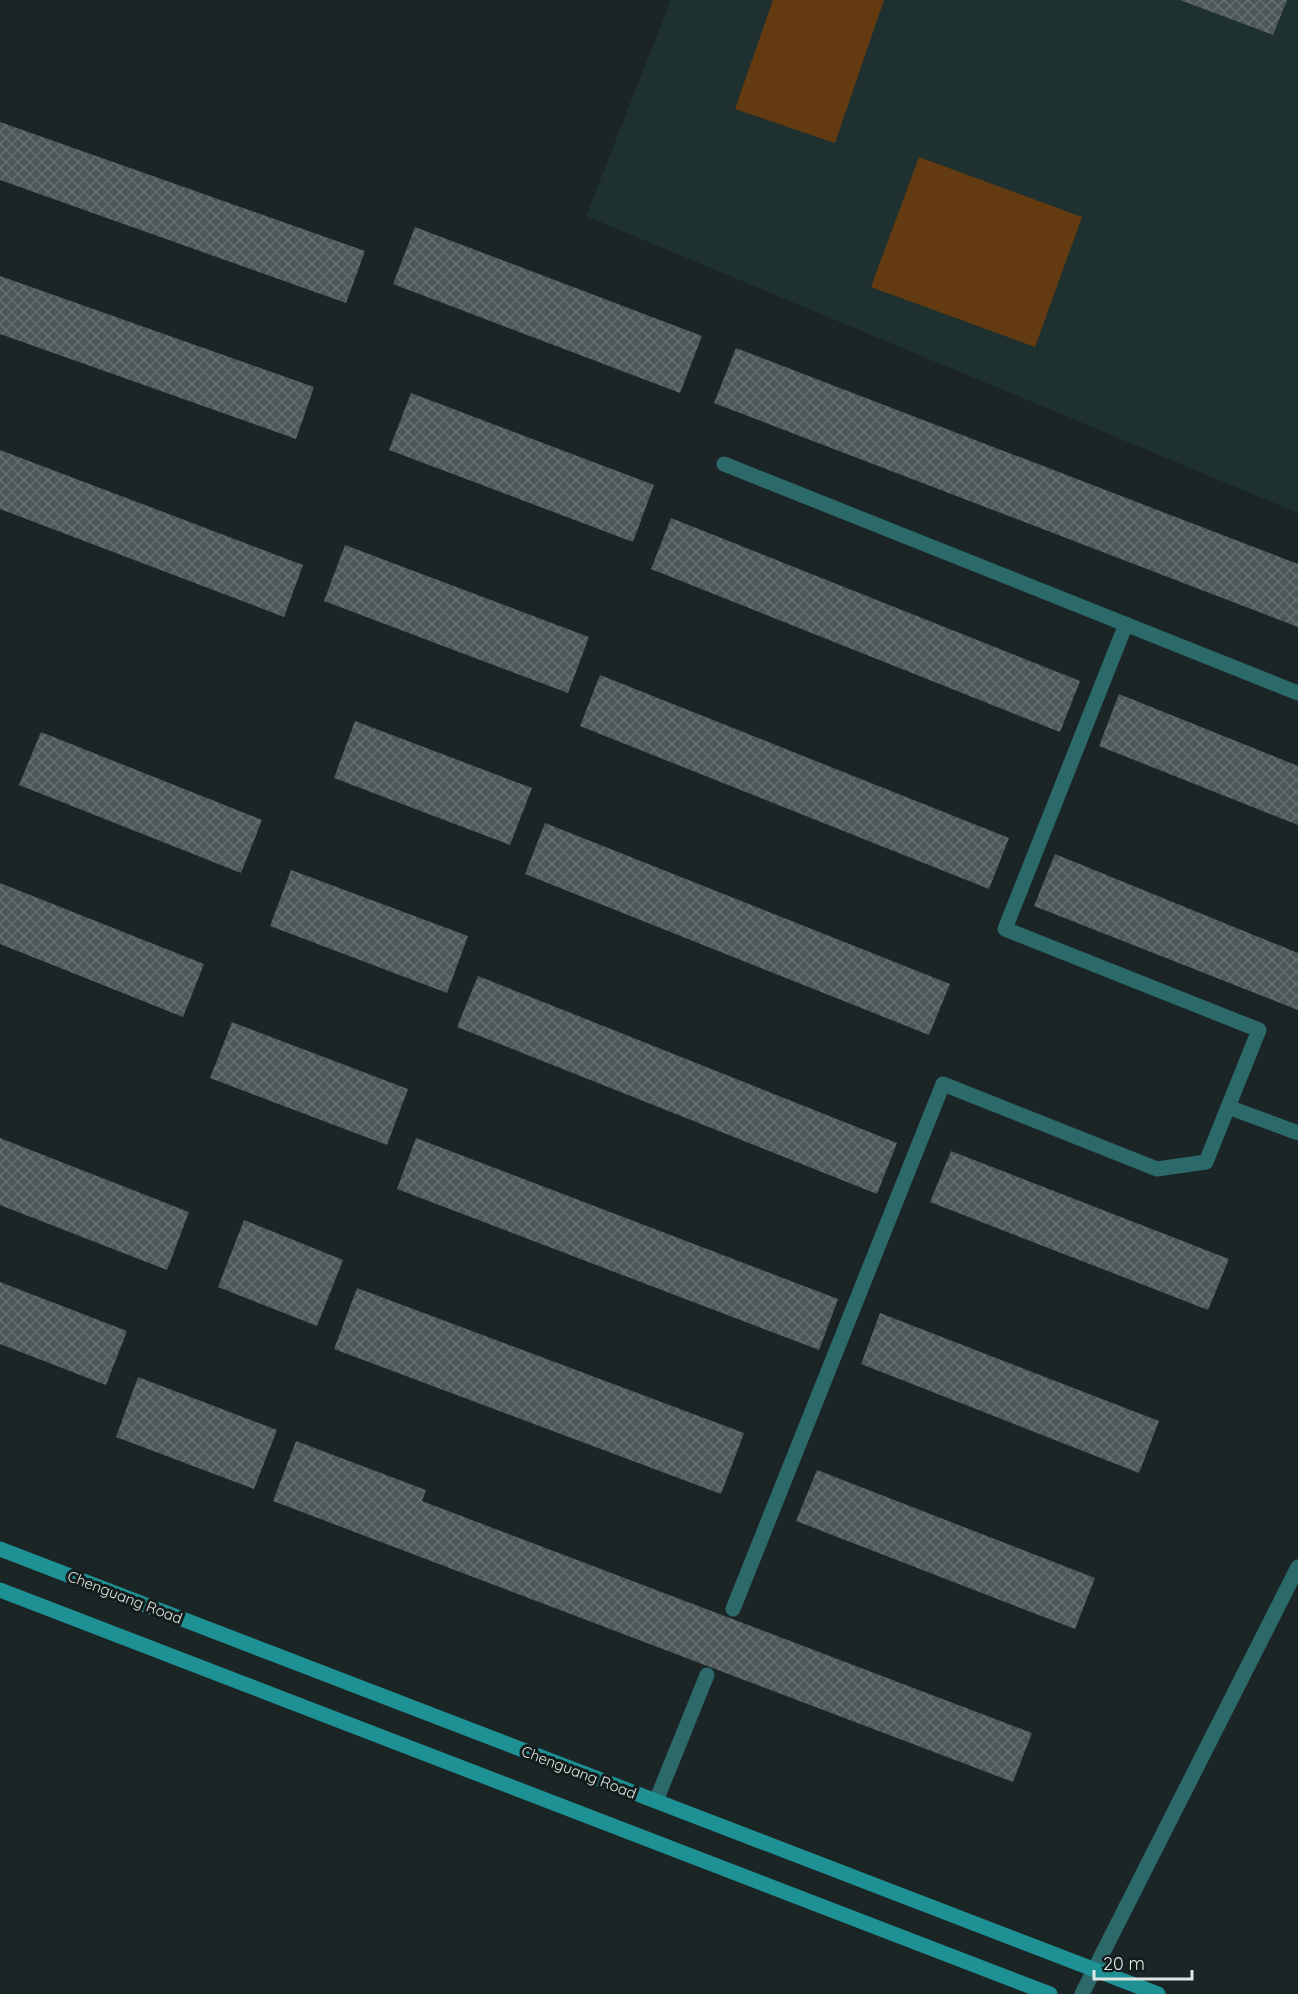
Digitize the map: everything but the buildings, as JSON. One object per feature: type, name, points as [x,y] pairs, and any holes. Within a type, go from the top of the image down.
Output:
[{"type":"main road","name":"Chenguang Road","points":[[0,1549],[1158,1994]]},
{"type":"main road","points":[[0,1590],[1050,1994]]},
{"type":"street","points":[[724,464],[1298,693]]},
{"type":"street","points":[[733,1609],[942,1084],[1157,1169],[1206,1162],[1259,1030],[1005,929],[1126,624]]},
{"type":"street","points":[[1228,1107],[1298,1134]]},
{"type":"street","points":[[1082,1994],[1298,1567]]},
{"type":"street","points":[[656,1801],[707,1675]]},
{"type":"shaded area","points":[[671,0],[1298,0],[1298,513],[586,216]]},
{"type":"shaded area","points":[[773,0],[884,0],[835,143],[735,109]]},
{"type":"shaded area","points":[[919,157],[1082,217],[1035,347],[871,287]]}]
